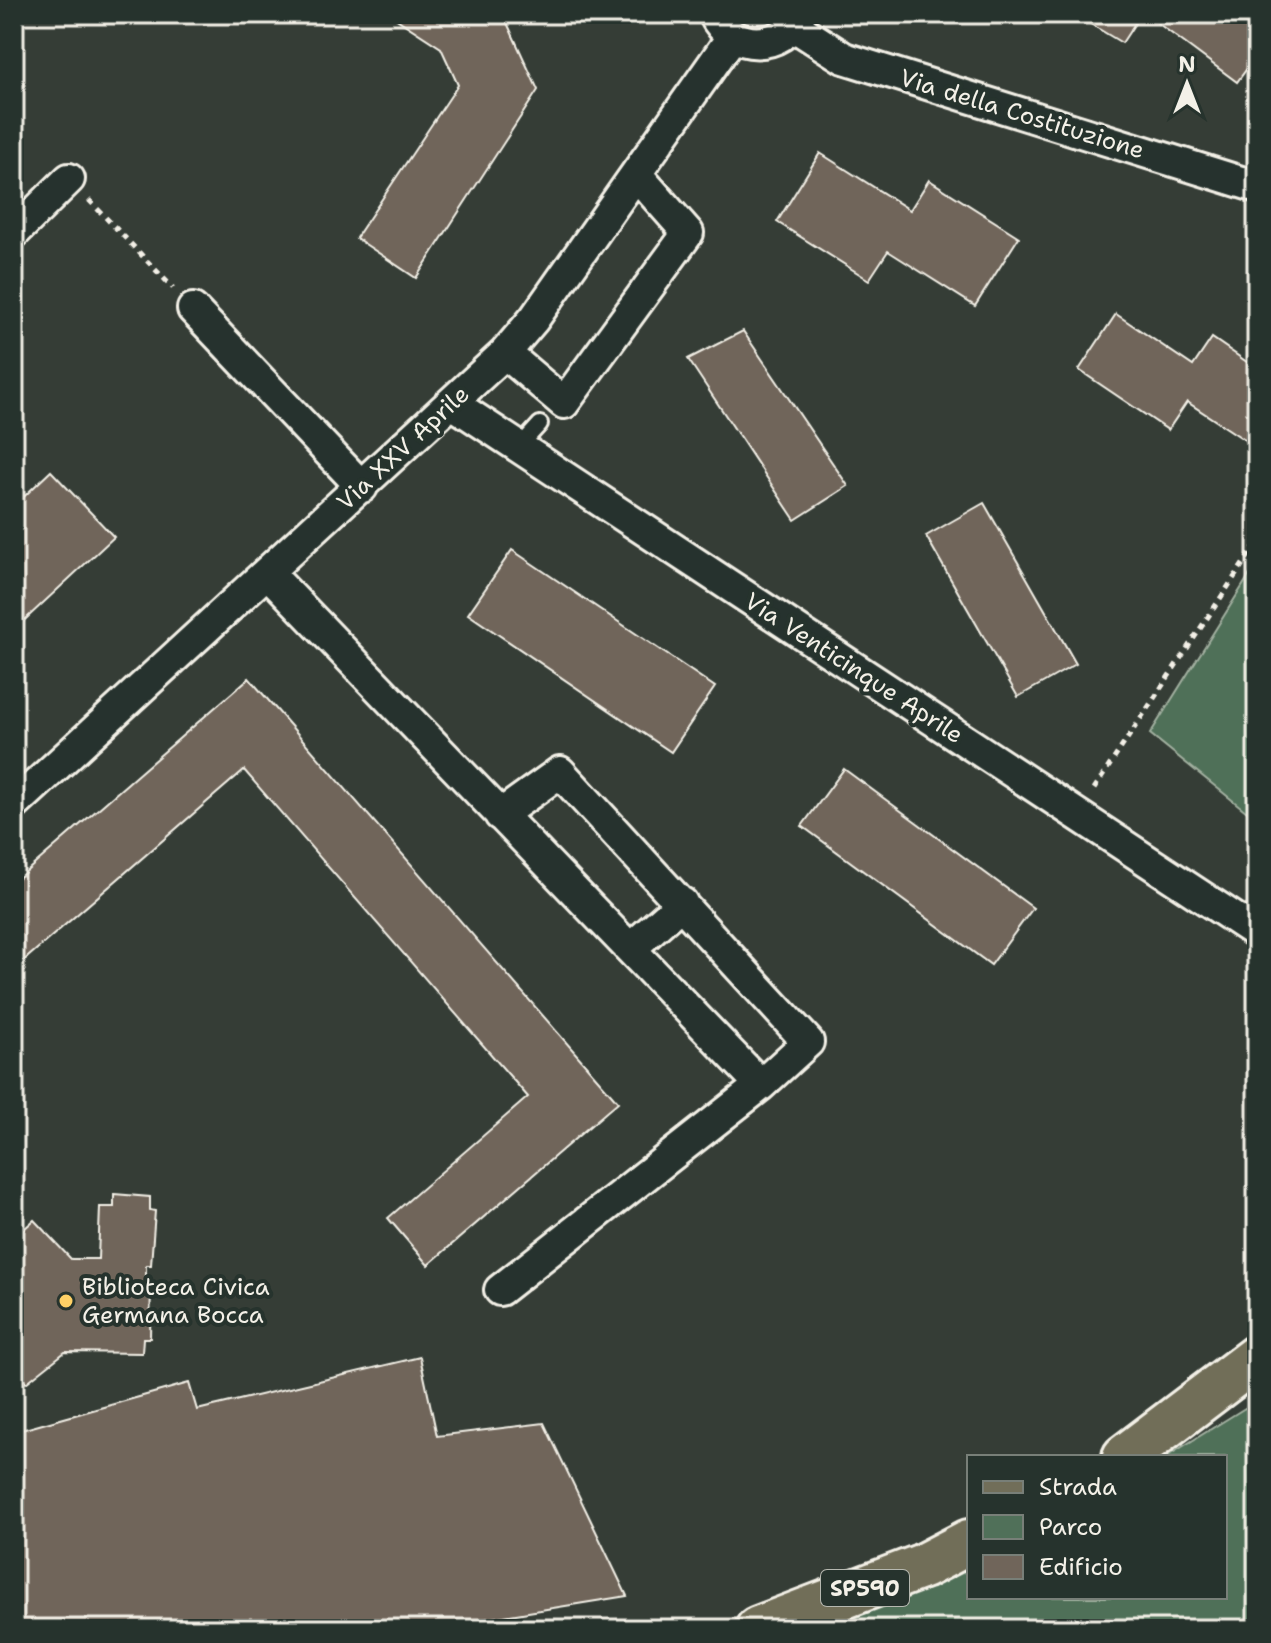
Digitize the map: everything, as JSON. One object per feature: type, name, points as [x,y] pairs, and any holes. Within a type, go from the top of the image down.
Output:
[{"type":"main road","points":[[1128,1455],[1257,1357]]},
{"type":"main road","name":"SP590","points":[[758,1629],[923,1566],[967,1543]]},
{"type":"street","points":[[723,25],[757,44],[781,38],[797,20]]},
{"type":"street","name":"Via della Costituzione","points":[[797,20],[844,58],[1257,187]]},
{"type":"street","name":"Via XXV Aprile","points":[[14,805],[505,353],[534,319],[636,174],[723,25]]},
{"type":"street","points":[[505,353],[564,403],[688,233],[636,174]]},
{"type":"street","points":[[14,233],[69,179]]},
{"type":"street","points":[[193,309],[362,487]]},
{"type":"street","name":"Via Venticinque Aprile","points":[[452,403],[1257,933]]},
{"type":"street","points":[[268,573],[761,1085]]},
{"type":"street","points":[[500,815],[560,772],[808,1042],[761,1085],[500,1290]]},
{"type":"street","points":[[630,949],[682,903]]},
{"type":"lane","points":[[519,447],[540,424]]},
{"type":"path","points":[[69,179],[193,309]]},
{"type":"path","points":[[1077,815],[1257,543]]},
{"type":"green space","points":[[1257,563],[1257,820],[1150,734]]},
{"type":"green space","points":[[1253,1403],[1257,1408],[1257,1629],[811,1629],[938,1583],[967,1568],[967,1599],[1227,1599],[1227,1455],[1169,1455]]},
{"type":"building","points":[[389,14],[503,14],[538,90],[416,278],[356,238],[458,85],[441,48]]},
{"type":"building","points":[[1074,14],[1141,14],[1122,43]]},
{"type":"building","points":[[1248,14],[1257,21],[1257,55],[1237,82],[1148,16]]},
{"type":"building","points":[[820,153],[910,210],[929,180],[1019,237],[975,306],[888,251],[869,280],[777,222]]},
{"type":"building","points":[[1116,314],[1193,366],[1212,338],[1257,369],[1257,448],[1187,402],[1168,430],[1079,370]]},
{"type":"building","points":[[743,331],[848,486],[795,520],[688,359]]},
{"type":"building","points":[[51,471],[114,537],[14,630],[14,540],[20,534],[14,527],[14,506]]},
{"type":"building","points":[[984,503],[1076,664],[1018,697],[926,536]]},
{"type":"building","points":[[512,550],[715,687],[671,752],[468,614]]},
{"type":"building","points":[[249,678],[618,1102],[428,1265],[388,1218],[528,1097],[244,770],[14,969],[14,882]]},
{"type":"building","points":[[844,769],[1033,908],[991,965],[802,826]]},
{"type":"building","points":[[114,1194],[150,1197],[150,1210],[155,1211],[151,1265],[146,1265],[146,1281],[151,1281],[150,1338],[143,1338],[142,1353],[65,1352],[26,1383],[14,1370],[14,1318],[24,1288],[14,1277],[14,1238],[34,1220],[71,1259],[98,1259],[100,1207],[114,1207]]},
{"type":"building","points":[[420,1357],[437,1436],[544,1423],[627,1596],[423,1629],[14,1629],[14,1432],[189,1383],[197,1410]]},
{"type":"place","name":"Biblioteca Civica Germana Bocca","points":[[66,1301]]}]
